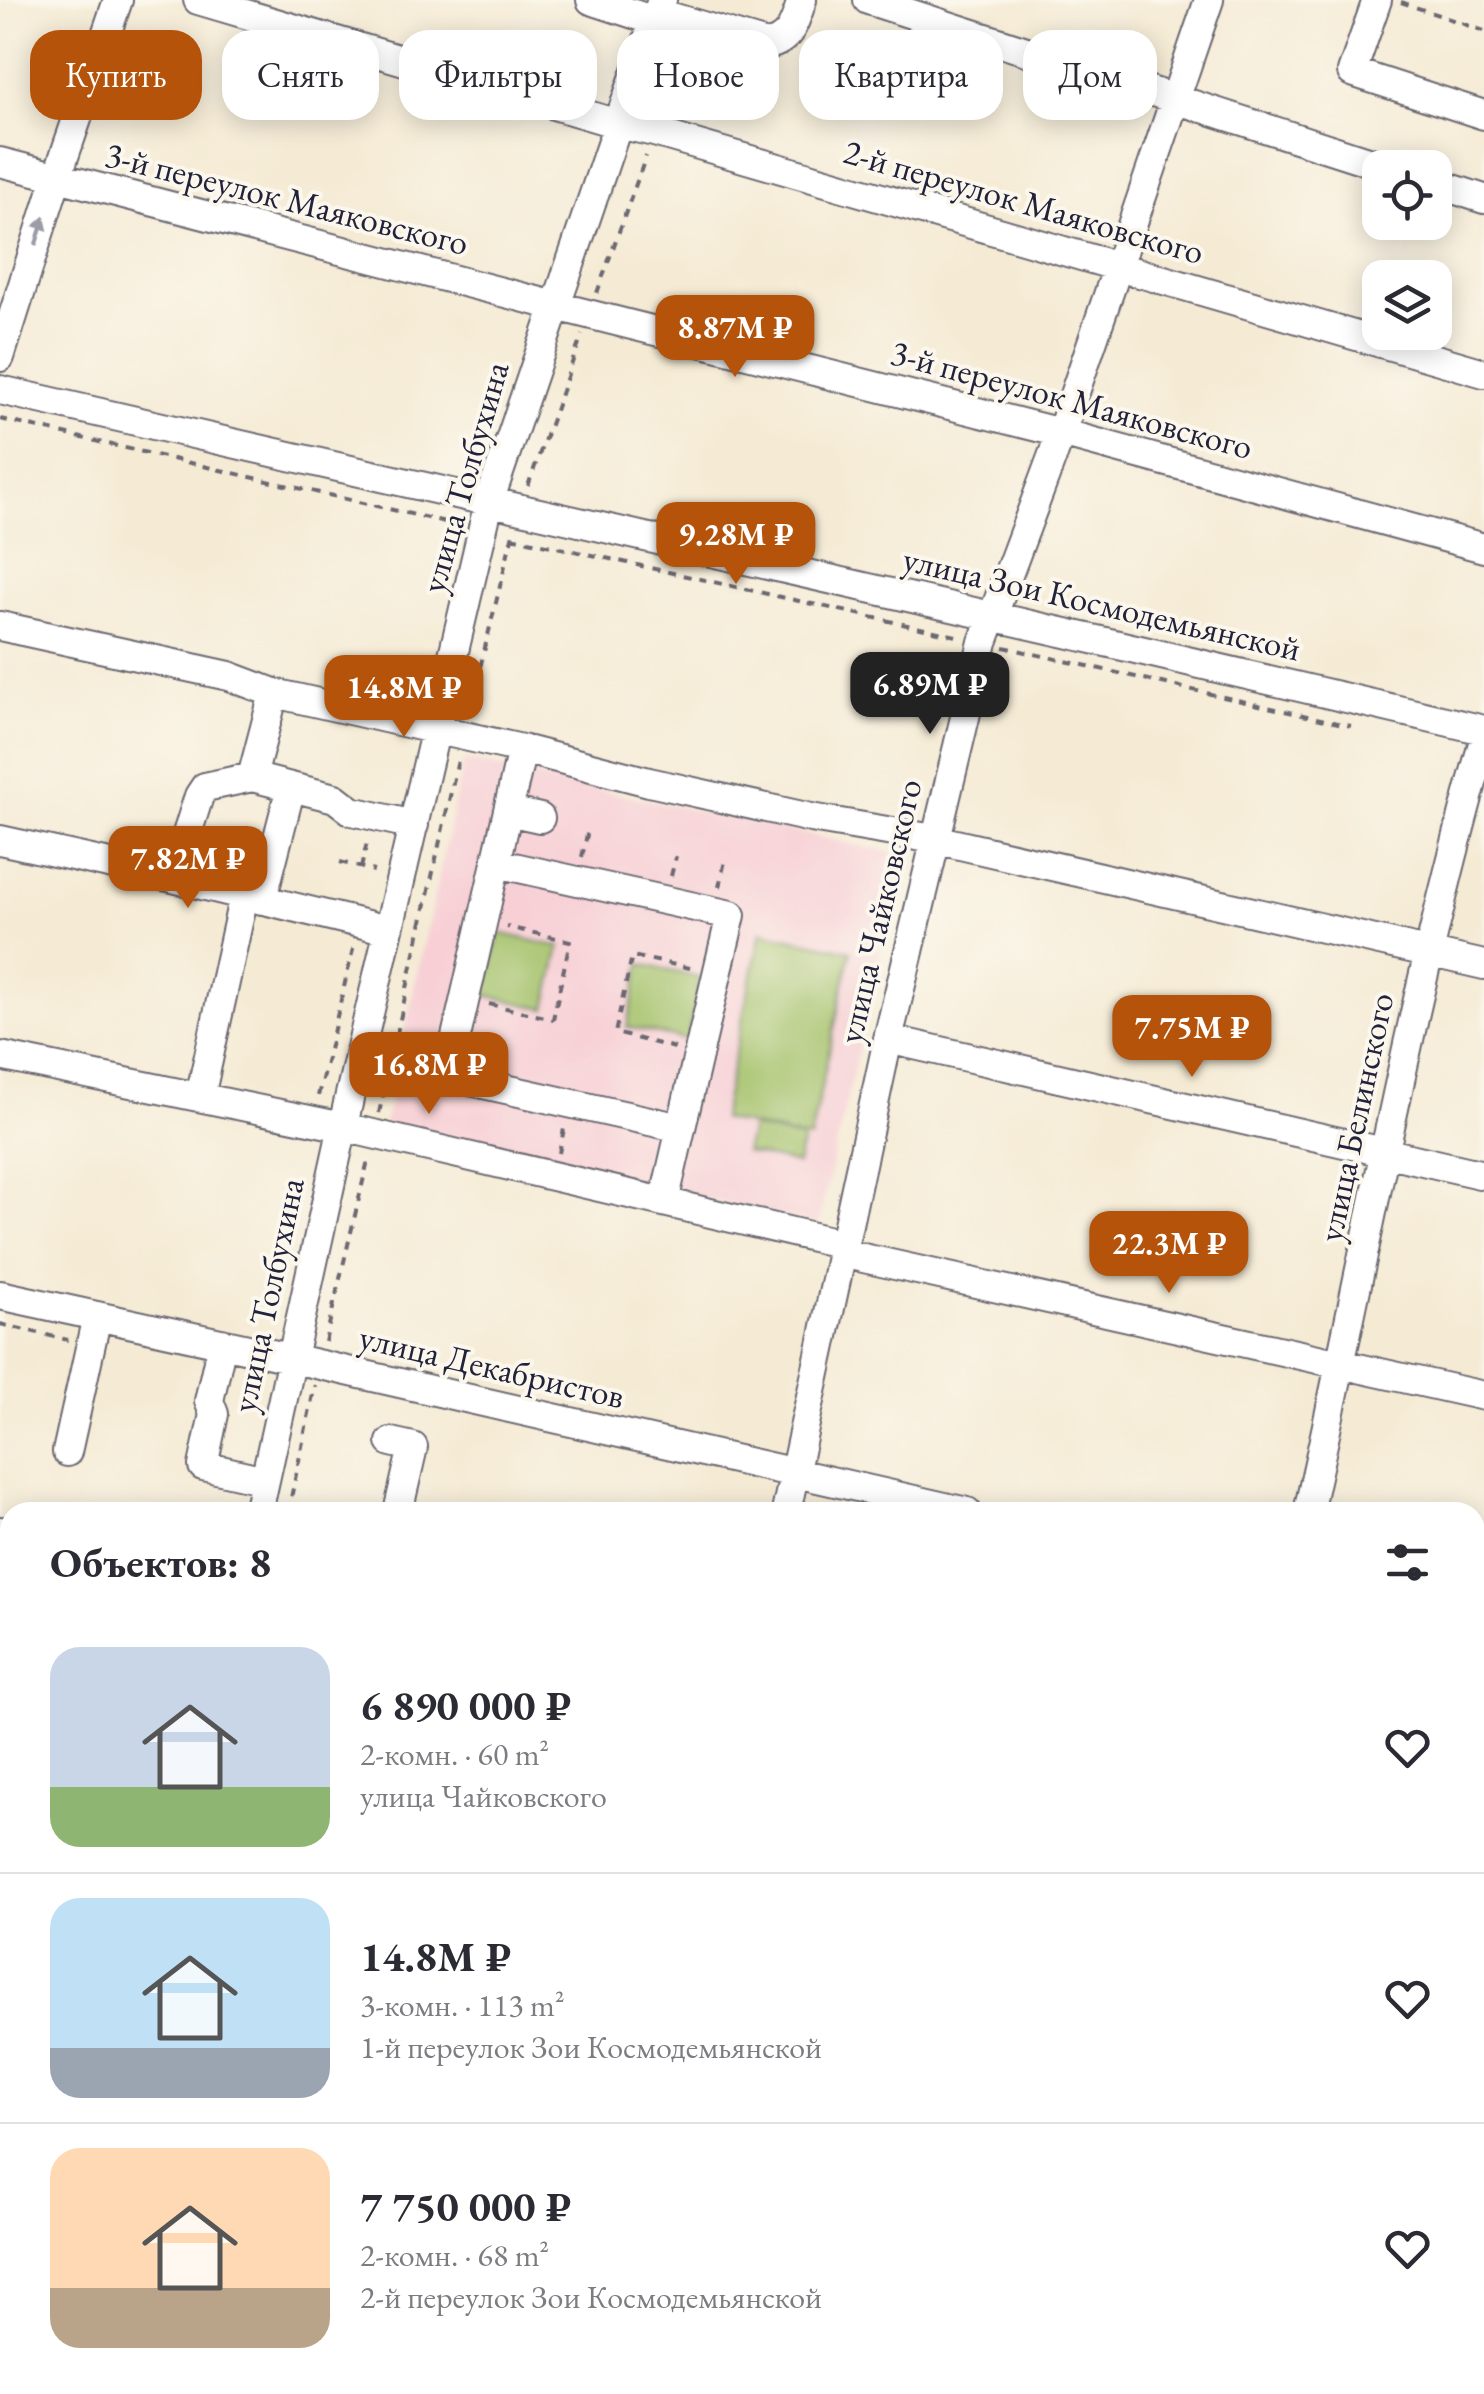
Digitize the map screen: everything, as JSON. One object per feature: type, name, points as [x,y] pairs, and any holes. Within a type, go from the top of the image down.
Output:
[{"type":"street","points":[[0,357],[118,0]]},
{"type":"street","name":"2-й переулок Маяковского","points":[[198,0],[1484,373]]},
{"type":"street","points":[[591,0],[658,11],[766,46],[777,44],[788,35],[802,0]]},
{"type":"street","points":[[868,0],[1362,159]]},
{"type":"street","name":"улица Чайковского","points":[[788,1502],[888,1039],[983,642],[1061,433],[1209,0]]},
{"type":"street","points":[[1377,0],[1352,72],[1484,115]]},
{"type":"street","name":"улица Толбухина","points":[[260,1502],[342,1127],[489,502],[658,11]]},
{"type":"street","name":"3-й переулок Маяковского","points":[[0,162],[1061,433],[1484,548]]},
{"type":"street","points":[[1452,189],[1484,199]]},
{"type":"street","name":"улица Зои Космодемьянской","points":[[0,390],[1484,730]]},
{"type":"street","points":[[0,626],[229,676],[274,693],[649,782],[812,818],[934,839],[1484,965]]},
{"type":"street","points":[[252,778],[274,693]]},
{"type":"street","name":"улица Белинского","points":[[1310,1502],[1383,1154],[1484,740]]},
{"type":"street","points":[[522,749],[447,1076],[682,1128]]},
{"type":"street","points":[[173,878],[205,787],[252,778],[335,798],[352,811],[414,825]]},
{"type":"street","points":[[200,1097],[253,897],[291,787]]},
{"type":"street","points":[[508,811],[540,818]]},
{"type":"street","points":[[0,840],[388,930]]},
{"type":"street","points":[[496,863],[732,915],[664,1202]]},
{"type":"street","points":[[888,1039],[1484,1176]]},
{"type":"street","points":[[0,1056],[313,1120],[664,1202],[842,1249],[1484,1396]]},
{"type":"street","name":"улица Декабристов","points":[[0,1294],[921,1502]]},
{"type":"street","points":[[67,1452],[97,1316]]},
{"type":"street","points":[[222,1343],[209,1401],[214,1414],[203,1466],[265,1480]]},
{"type":"street","points":[[391,1442],[413,1447],[400,1502]]},
{"type":"path","points":[[1397,0],[1484,31]]},
{"type":"path","points":[[0,419],[1365,729]]},
{"type":"path","points":[[361,868],[370,829]]},
{"type":"path","points":[[340,862],[374,871]]},
{"type":"path","points":[[465,999],[554,1019],[570,941],[482,921]]},
{"type":"path","points":[[313,1120],[359,923]]},
{"type":"path","points":[[699,1053],[614,1033],[632,956],[718,974]]},
{"type":"path","points":[[394,1046],[451,1059]]},
{"type":"path","points":[[556,1164],[570,1102]]},
{"type":"path","points":[[0,1324],[90,1345]]},
{"type":"shaded area","points":[[464,760],[903,855],[818,1225],[384,1125]]},
{"type":"green space","points":[[761,932],[851,951],[810,1139],[721,1119]]},
{"type":"green space","points":[[499,933],[560,947],[546,1009],[485,995]]},
{"type":"green space","points":[[641,964],[701,978],[687,1040],[627,1027]]},
{"type":"green space","points":[[751,1127],[803,1139],[797,1164],[745,1152]]}]
